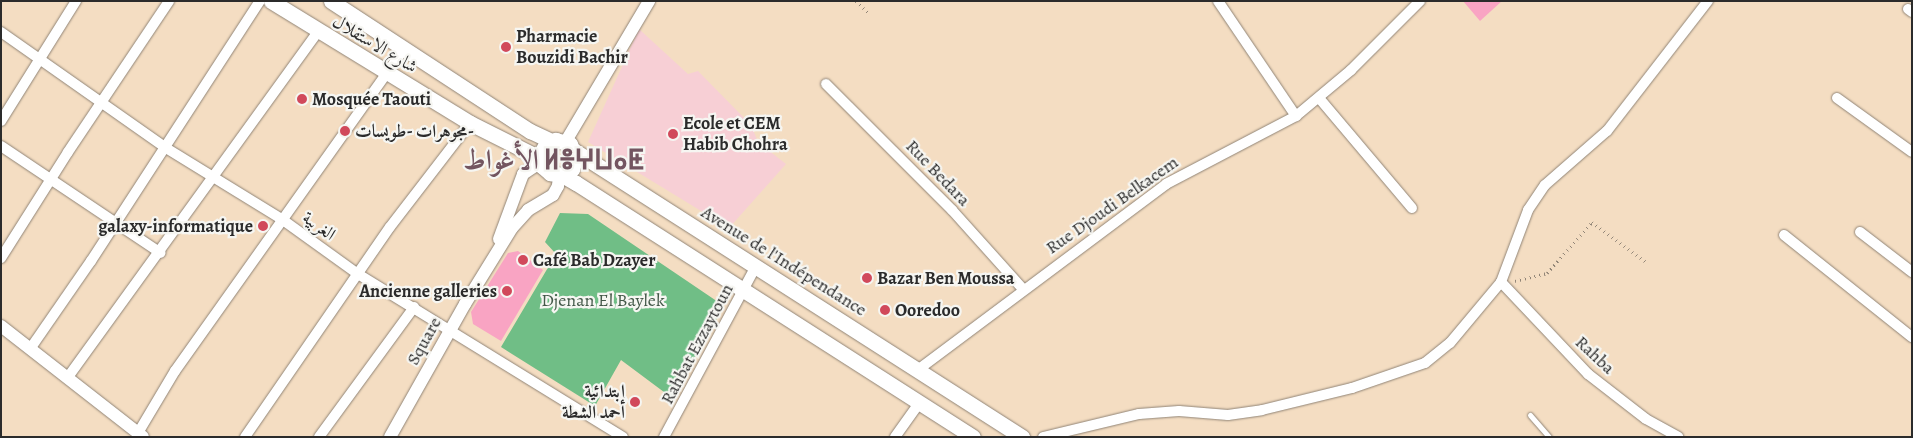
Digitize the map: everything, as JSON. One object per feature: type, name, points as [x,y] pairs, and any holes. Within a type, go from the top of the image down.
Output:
[{"type":"main road","name":"شارع الاستقلال","points":[[271,1],[386,74],[470,123],[540,160]]},
{"type":"main road","name":"Avenue de l'Indépendance","points":[[331,1],[530,131],[564,145],[919,369],[1022,437]]},
{"type":"main road","points":[[561,175],[572,168],[564,145],[543,148],[540,160],[550,173],[561,175],[973,437]]},
{"type":"street","points":[[1,121],[42,60],[76,1]]},
{"type":"street","points":[[1,258],[101,101],[169,1]]},
{"type":"street","points":[[30,349],[166,148],[260,1]]},
{"type":"street","points":[[564,145],[649,1]]},
{"type":"street","points":[[1218,1],[1296,116]]},
{"type":"street","name":"Rue Djoudi Belkacem","points":[[919,369],[1166,184],[1296,116],[1319,98],[1420,1]]},
{"type":"street","points":[[1043,437],[1139,414],[1179,411],[1228,415],[1262,410],[1352,388],[1425,363],[1450,343],[1501,282],[1516,238],[1534,199],[1556,173],[1607,131],[1708,1]]},
{"type":"street","name":"الغربية","points":[[1,32],[166,148],[283,220],[358,274],[451,329],[623,437]]},
{"type":"street","points":[[68,378],[161,253],[212,177],[318,32]]},
{"type":"street","points":[[1,326],[141,435],[175,371],[404,49]]},
{"type":"street","name":"Rue Bedara","points":[[826,84],[952,210],[1024,289]]},
{"type":"street","points":[[1319,98],[1412,208]]},
{"type":"street","points":[[1837,98],[1912,152]]},
{"type":"street","points":[[245,437],[358,274],[470,123]]},
{"type":"street","points":[[1,146],[161,253]]},
{"type":"street","points":[[491,263],[518,184],[527,169],[540,160]]},
{"type":"street","points":[[491,263],[522,214],[556,191],[561,175]]},
{"type":"street","points":[[1860,232],[1912,272]]},
{"type":"street","points":[[1784,235],[1912,337]]},
{"type":"street","name":"Square","points":[[390,437],[491,263]]},
{"type":"street","name":"Rahbat Ezzaytoun","points":[[664,437],[756,266]]},
{"type":"street","name":"Rahba","points":[[1501,282],[1588,374],[1646,419],[1678,437]]},
{"type":"street","points":[[319,437],[414,308]]},
{"type":"street","points":[[895,437],[920,402]]},
{"type":"lane","points":[[1530,415],[1549,437]]},
{"type":"path","points":[[856,1],[870,14]]},
{"type":"path","points":[[1501,282],[1547,273],[1592,222],[1646,262]]},
{"type":"shaded area","name":"Ecole et CEM Habib Chohra","points":[[639,29],[688,74],[698,71],[751,125],[758,142],[786,164],[729,228],[588,142]]},
{"type":"green space","name":"Djenan El Baylek","points":[[560,213],[588,214],[724,306],[672,398],[621,360],[595,406],[501,347],[556,254],[545,242]]},
{"type":"building","points":[[1463,1],[1502,1],[1480,21]]},
{"type":"building","name":"Ancienne galleries","points":[[518,251],[543,270],[501,341],[473,324],[471,312],[508,253]]},
{"type":"place","name":"Pharmacie Bouzidi Bachir","points":[[506,47]]},
{"type":"place","name":"Mosquée Taouti","points":[[302,99]]},
{"type":"place","name":"مجوهرات -طويسات-","points":[[345,131]]},
{"type":"place","name":"Ecole et CEM Habib Chohra","points":[[673,134]]},
{"type":"place","name":"galaxy-informatique","points":[[263,226]]},
{"type":"place","name":"Café Bab Dzayer","points":[[523,260]]},
{"type":"place","name":"Bazar Ben Moussa","points":[[867,278]]},
{"type":"place","name":"Ancienne galleries","points":[[507,291]]},
{"type":"place","name":"Ooredoo","points":[[885,310]]},
{"type":"place","name":"إبتدائية أحمد الشطة","points":[[635,402]]},
{"type":"district","name":"الأغواط ⵍⴻⵖⵡⴰⵟ","points":[[554,160]]}]
